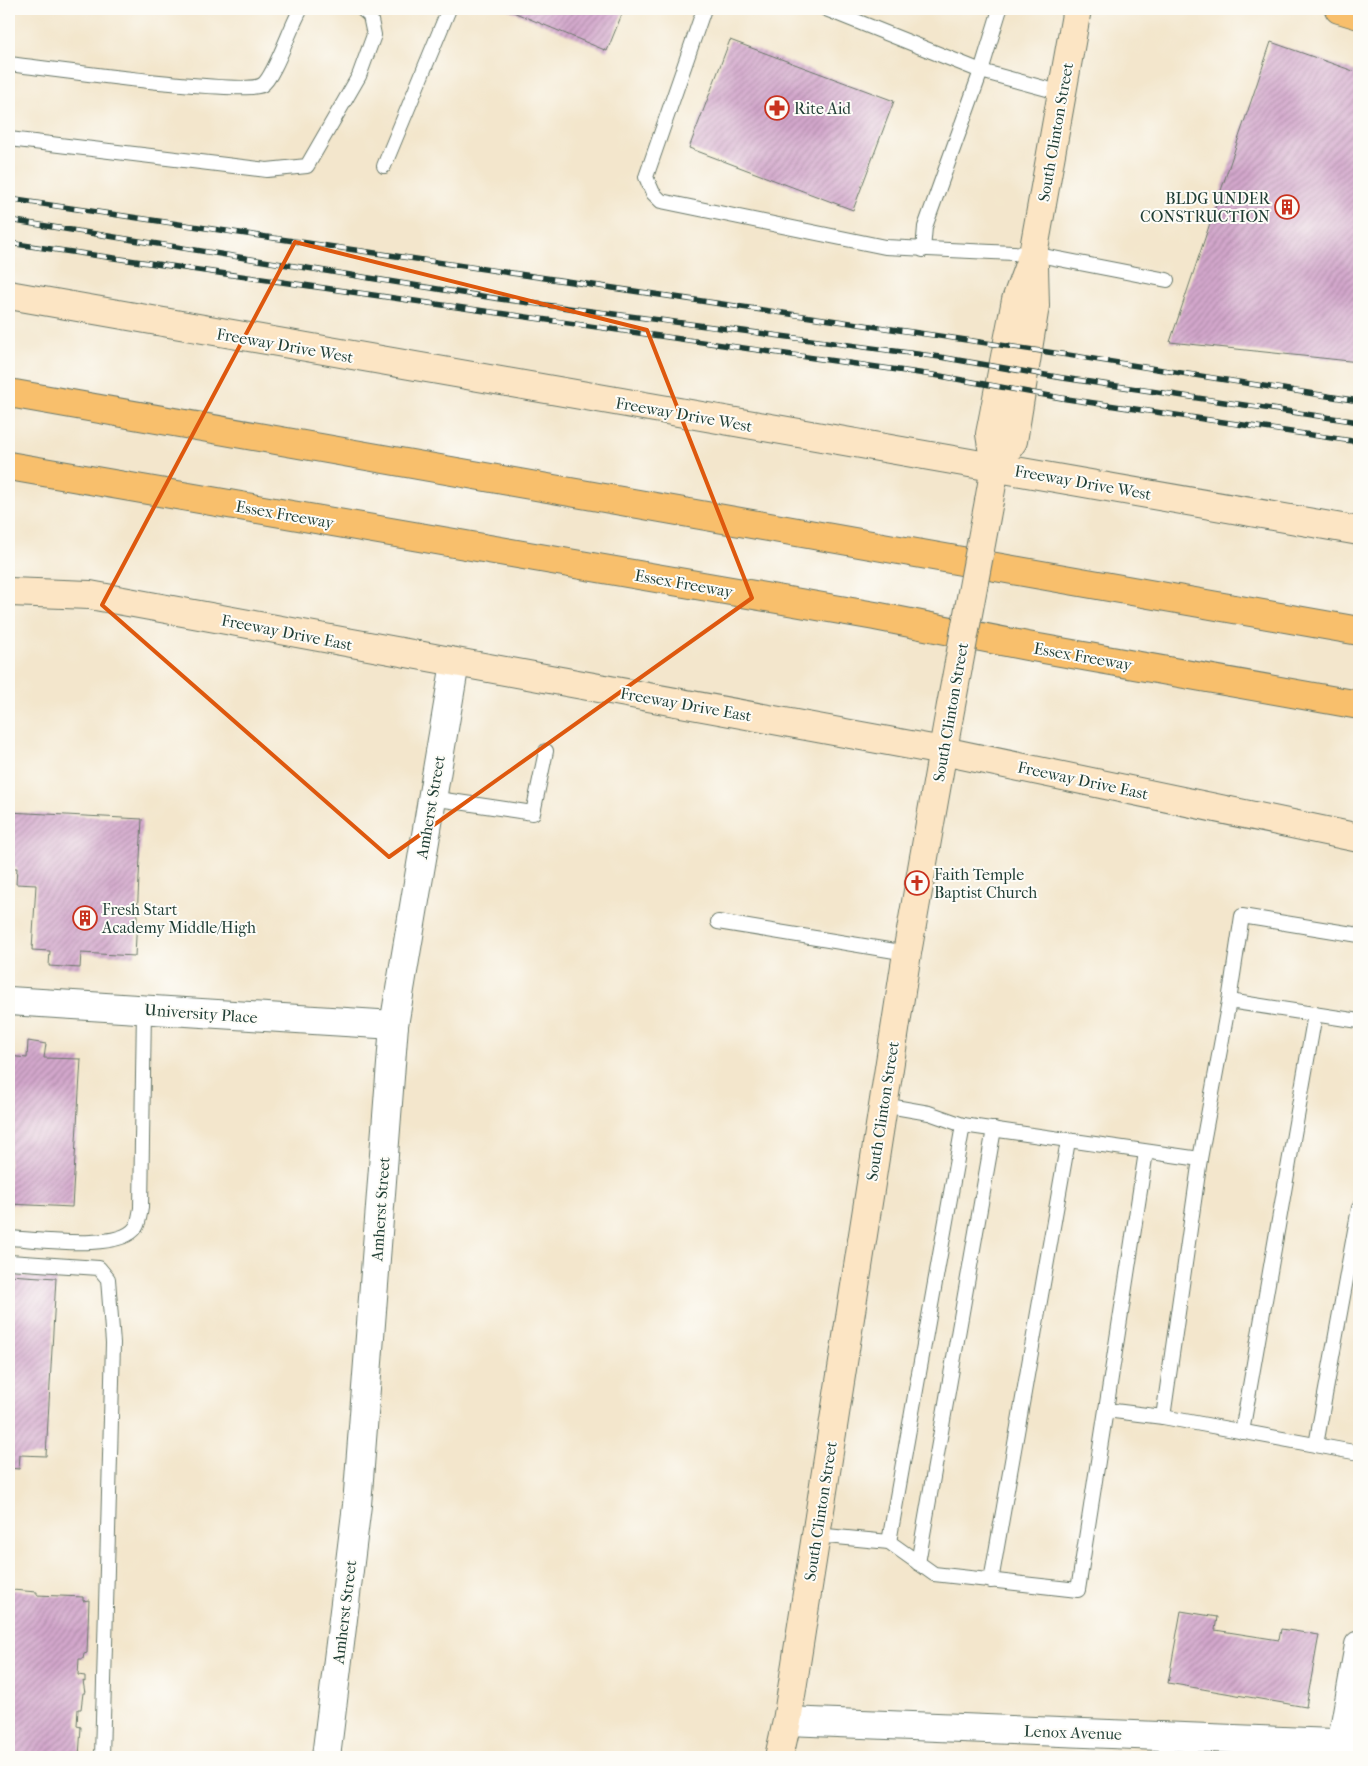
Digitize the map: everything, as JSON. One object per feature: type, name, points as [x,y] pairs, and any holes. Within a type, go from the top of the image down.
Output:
[{"type":"main road","name":"South Clinton Street","points":[[780,1757],[907,953],[995,467],[990,434],[1016,300],[1033,254],[1077,9]]},
{"type":"main road","points":[[1339,9],[1359,15]]},
{"type":"main road","name":"Freeway Drive West","points":[[9,295],[393,364],[1359,531]]},
{"type":"main road","points":[[9,392],[1359,631]]},
{"type":"main road","name":"Essex Freeway","points":[[9,466],[875,616],[1027,646],[1359,705]]},
{"type":"main road","name":"Freeway Drive East","points":[[9,592],[90,595],[943,751],[1359,838]]},
{"type":"street","name":"Amherst Street","points":[[326,1757],[357,1505],[394,1025],[455,663]]},
{"type":"street","name":"University Place","points":[[9,1001],[394,1025]]},
{"type":"street","points":[[1347,1748],[1359,1645]]},
{"type":"street","name":"Lenox Avenue","points":[[787,1721],[1347,1748]]},
{"type":"lane","points":[[9,64],[220,87],[260,86],[270,79],[292,22],[301,9]]},
{"type":"lane","points":[[9,139],[267,170],[307,166],[358,76],[374,35],[370,16],[362,9]]},
{"type":"lane","points":[[384,166],[449,9]]},
{"type":"lane","points":[[704,9],[646,177],[653,193],[661,202],[885,247],[1033,254],[1167,280]]},
{"type":"lane","points":[[829,9],[981,71],[1062,93]]},
{"type":"lane","points":[[923,250],[925,227],[981,71],[999,18],[1000,9]]},
{"type":"lane","points":[[431,798],[533,813],[546,751]]},
{"type":"lane","points":[[1163,1417],[1200,1159],[1229,1001],[1242,916],[1359,935]]},
{"type":"lane","points":[[718,922],[907,953]]},
{"type":"lane","points":[[1229,1001],[1359,1021]]},
{"type":"lane","points":[[9,1238],[104,1242],[122,1238],[136,1227],[141,1208],[144,1009]]},
{"type":"lane","points":[[1242,1432],[1315,1014]]},
{"type":"lane","points":[[883,1105],[929,1113],[963,1125],[1200,1159]]},
{"type":"lane","points":[[889,1542],[963,1125]]},
{"type":"lane","points":[[918,1563],[994,1129]]},
{"type":"lane","points":[[991,1581],[1068,1141]]},
{"type":"lane","points":[[816,1535],[889,1542],[934,1574],[1078,1590],[1146,1152]]},
{"type":"lane","points":[[1316,1445],[1359,1208]]},
{"type":"lane","points":[[9,1262],[99,1268],[108,1279],[113,1343],[102,1757]]},
{"type":"lane","points":[[1106,1410],[1163,1417],[1359,1453]]},
{"type":"highlighted area","points":[[295,242],[647,330],[752,598],[389,857],[102,605]]},
{"type":"building","points":[[506,9],[624,9],[607,51]]},
{"type":"building","points":[[730,40],[894,101],[853,210],[689,148]]},
{"type":"building","name":"BLDG UNDER CONSTRUCTION","points":[[1271,42],[1359,73],[1359,362],[1170,342]]},
{"type":"building","name":"Fresh Start Academy Middle/High","points":[[9,812],[142,819],[135,956],[81,953],[80,968],[49,966],[50,951],[32,950],[36,885],[16,884],[17,868],[9,868]]},
{"type":"building","points":[[28,1041],[46,1044],[44,1058],[81,1059],[72,1207],[9,1204],[9,1056],[27,1058]]},
{"type":"building","points":[[9,1275],[56,1278],[46,1456],[20,1455],[19,1469],[9,1468]]},
{"type":"building","points":[[12,1590],[37,1592],[37,1595],[83,1597],[83,1601],[89,1600],[87,1653],[84,1654],[83,1659],[79,1659],[78,1675],[85,1676],[85,1682],[83,1681],[85,1693],[83,1693],[81,1709],[78,1709],[77,1726],[81,1727],[79,1757],[9,1757],[9,1599]]},
{"type":"building","points":[[1181,1611],[1217,1617],[1215,1630],[1279,1640],[1281,1629],[1319,1635],[1306,1707],[1168,1683]]},
{"type":"railway","points":[[9,199],[1068,355],[1359,401]]},
{"type":"railway","points":[[9,220],[500,299],[940,357],[1063,378],[1359,422]]},
{"type":"railway","points":[[9,243],[940,376],[1067,399],[1359,442]]},
{"type":"place","name":"Rite Aid","points":[[777,108]]},
{"type":"place","name":"BLDG UNDER CONSTRUCTION","points":[[1287,207]]},
{"type":"place","name":"Faith Temple Baptist Church","points":[[917,883]]},
{"type":"place","name":"Fresh Start Academy Middle/High","points":[[85,918]]}]
